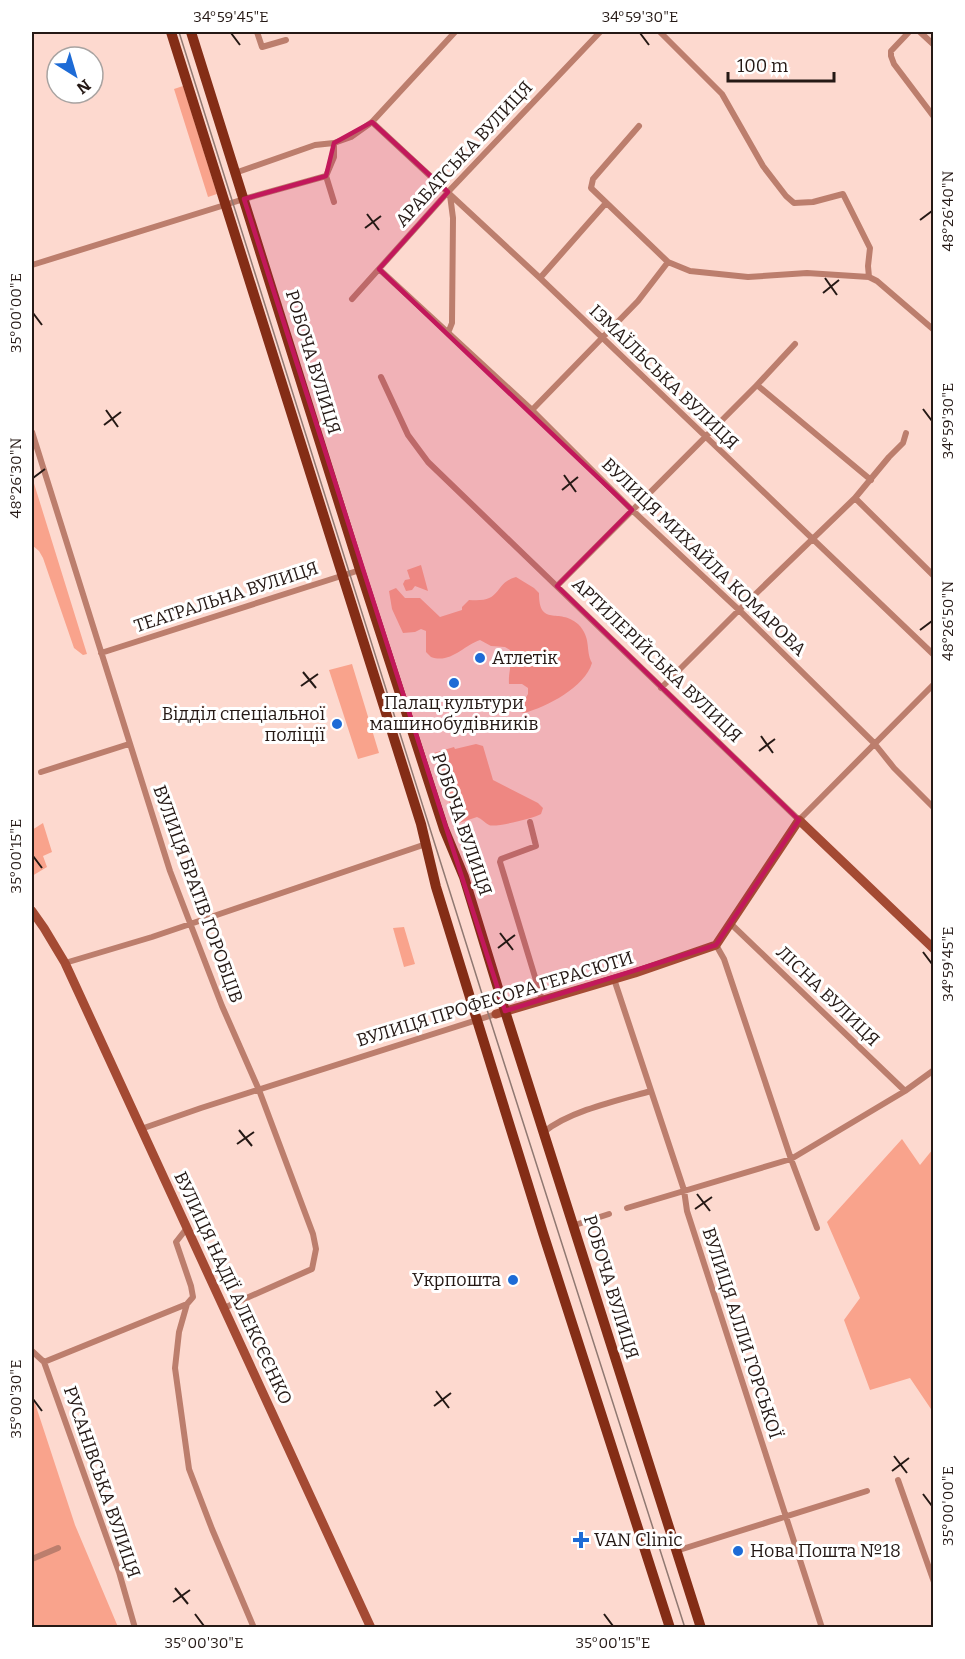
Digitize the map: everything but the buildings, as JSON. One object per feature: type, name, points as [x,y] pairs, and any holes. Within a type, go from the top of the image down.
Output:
[{"type":"main road","name":"РОБОЧА ВУЛИЦЯ","points":[[171,32],[427,844],[436,887],[477,1020],[670,1628]]},
{"type":"main road","name":"РОБОЧА ВУЛИЦЯ","points":[[191,32],[360,570],[444,828],[464,877],[501,1012],[544,1132],[701,1628]]},
{"type":"street","points":[[257,32],[262,47],[286,40]]},
{"type":"street","points":[[235,172],[315,145],[351,137],[372,122],[455,32]]},
{"type":"street","name":"АРАБАТСЬКА ВУЛИЦЯ","points":[[352,299],[600,32]]},
{"type":"street","points":[[660,32],[722,94],[763,166],[786,196],[794,203],[813,202],[843,194],[870,248],[869,277]]},
{"type":"street","points":[[909,32],[891,51],[894,64],[933,117]]},
{"type":"street","points":[[920,32],[933,45]]},
{"type":"street","name":"ІЗМАЇЛЬСЬКА ВУЛИЦЯ","points":[[372,122],[603,337],[705,438],[933,655]]},
{"type":"street","points":[[639,126],[593,180],[591,188],[668,262],[690,271],[719,275],[748,277],[807,273],[869,277],[877,281],[933,330]]},
{"type":"street","points":[[334,142],[334,157],[326,176],[334,202]]},
{"type":"street","points":[[32,265],[326,176]]},
{"type":"street","points":[[448,333],[452,323],[453,218],[449,193]]},
{"type":"street","points":[[540,278],[606,203]]},
{"type":"street","points":[[532,411],[638,301],[668,262]]},
{"type":"street","name":"ВУЛИЦЯ МИХАЙЛА КОМАРОВА","points":[[379,269],[532,411],[632,510],[739,610],[874,743],[894,768],[933,808]]},
{"type":"street","points":[[557,586],[795,344]]},
{"type":"street","name":"АРТИЛЕРІЙСЬКА ВУЛИЦЯ","points":[[381,377],[408,435],[428,462],[933,949]]},
{"type":"street","points":[[757,385],[871,480]]},
{"type":"street","name":"ВУЛИЦЯ БРАТІВ ГОРОБЦІВ","points":[[32,432],[129,744],[189,923],[259,1090],[313,1234],[316,1249],[312,1269],[224,1308]]},
{"type":"street","points":[[661,688],[855,498],[903,443],[906,433]]},
{"type":"street","points":[[855,498],[933,576]]},
{"type":"street","name":"ТЕАТРАЛЬНА ВУЛИЦЯ","points":[[101,653],[360,570]]},
{"type":"street","points":[[817,1228],[791,1159],[724,959],[716,945],[799,820],[933,684]]},
{"type":"street","points":[[41,772],[129,744]]},
{"type":"street","points":[[530,822],[536,846],[500,862],[542,1000]]},
{"type":"street","points":[[65,963],[152,937],[427,844]]},
{"type":"street","name":"ВУЛИЦЯ НАДІЇ АЛЕКСЄЄНКО","points":[[32,911],[65,963],[371,1628]]},
{"type":"street","name":"ЛІСНА ВУЛИЦЯ","points":[[730,922],[905,1091]]},
{"type":"street","name":"ВУЛИЦЯ ПРОФЕСОРА ГЕРАСЮТИ","points":[[141,1129],[716,945]]},
{"type":"street","name":"ВУЛИЦЯ АЛЛИ ГОРСЬКОЇ","points":[[614,979],[684,1190],[687,1211],[822,1628]]},
{"type":"street","points":[[627,1208],[791,1159],[905,1091],[933,1070]]},
{"type":"street","points":[[544,1132],[572,1116],[651,1091]]},
{"type":"street","points":[[574,1225],[609,1214]]},
{"type":"street","points":[[187,1228],[176,1242],[193,1296],[187,1304],[179,1332],[175,1366],[189,1469],[254,1628]]},
{"type":"street","points":[[44,1362],[187,1304]]},
{"type":"street","name":"РУСАНІВСЬКА ВУЛИЦЯ","points":[[32,1351],[44,1362],[119,1572],[135,1628]]},
{"type":"street","points":[[898,1480],[933,1580]]},
{"type":"street","points":[[676,1551],[867,1491]]},
{"type":"street","points":[[32,1558],[58,1548]]},
{"type":"highlighted area","points":[[372,122],[448,192],[379,269],[632,510],[557,586],[799,820],[716,945],[505,1011],[244,199],[326,176],[334,143]]},
{"type":"shaded area","points":[[183,86],[217,194],[208,197],[174,89]]},
{"type":"shaded area","points":[[32,477],[87,654],[83,655],[74,648],[43,558],[32,545]]},
{"type":"shaded area","points":[[421,565],[428,591],[415,586],[412,590],[406,591],[403,584],[405,580],[410,579],[407,570]]},
{"type":"shaded area","points":[[516,577],[539,593],[542,610],[546,614],[571,619],[578,624],[587,639],[592,663],[582,680],[564,695],[524,713],[518,711],[528,694],[528,688],[522,684],[509,684],[510,650],[505,647],[491,646],[480,640],[450,656],[438,659],[431,657],[426,652],[426,631],[421,629],[403,633],[392,609],[389,591],[396,588],[405,598],[420,598],[440,617],[462,610],[469,600],[488,599],[503,584]]},
{"type":"shaded area","points":[[352,664],[379,753],[358,759],[329,670]]},
{"type":"shaded area","points":[[476,744],[483,746],[493,780],[538,803],[543,808],[541,814],[493,826],[477,817],[456,824],[434,753]]},
{"type":"shaded area","points":[[43,823],[52,852],[43,856],[47,867],[32,876],[32,830]]},
{"type":"shaded area","points":[[404,927],[415,964],[404,967],[393,928]]},
{"type":"shaded area","points":[[902,1139],[920,1165],[933,1149],[933,1412],[910,1378],[870,1390],[844,1320],[860,1298],[827,1222]]},
{"type":"shaded area","points":[[32,1394],[75,1525],[118,1627],[32,1627]]},
{"type":"tram line","points":[[179,32],[489,1016],[685,1628]]},
{"type":"place","name":"Атлетік","points":[[480,658]]},
{"type":"place","name":"Палац культури машинобудівників","points":[[454,683]]},
{"type":"place","name":"Відділ спеціальної поліції","points":[[337,724]]},
{"type":"place","name":"Укрпошта","points":[[513,1280]]},
{"type":"place","name":"VAN Clinic","points":[[581,1540]]},
{"type":"place","name":"Нова Пошта №18","points":[[738,1551]]}]
